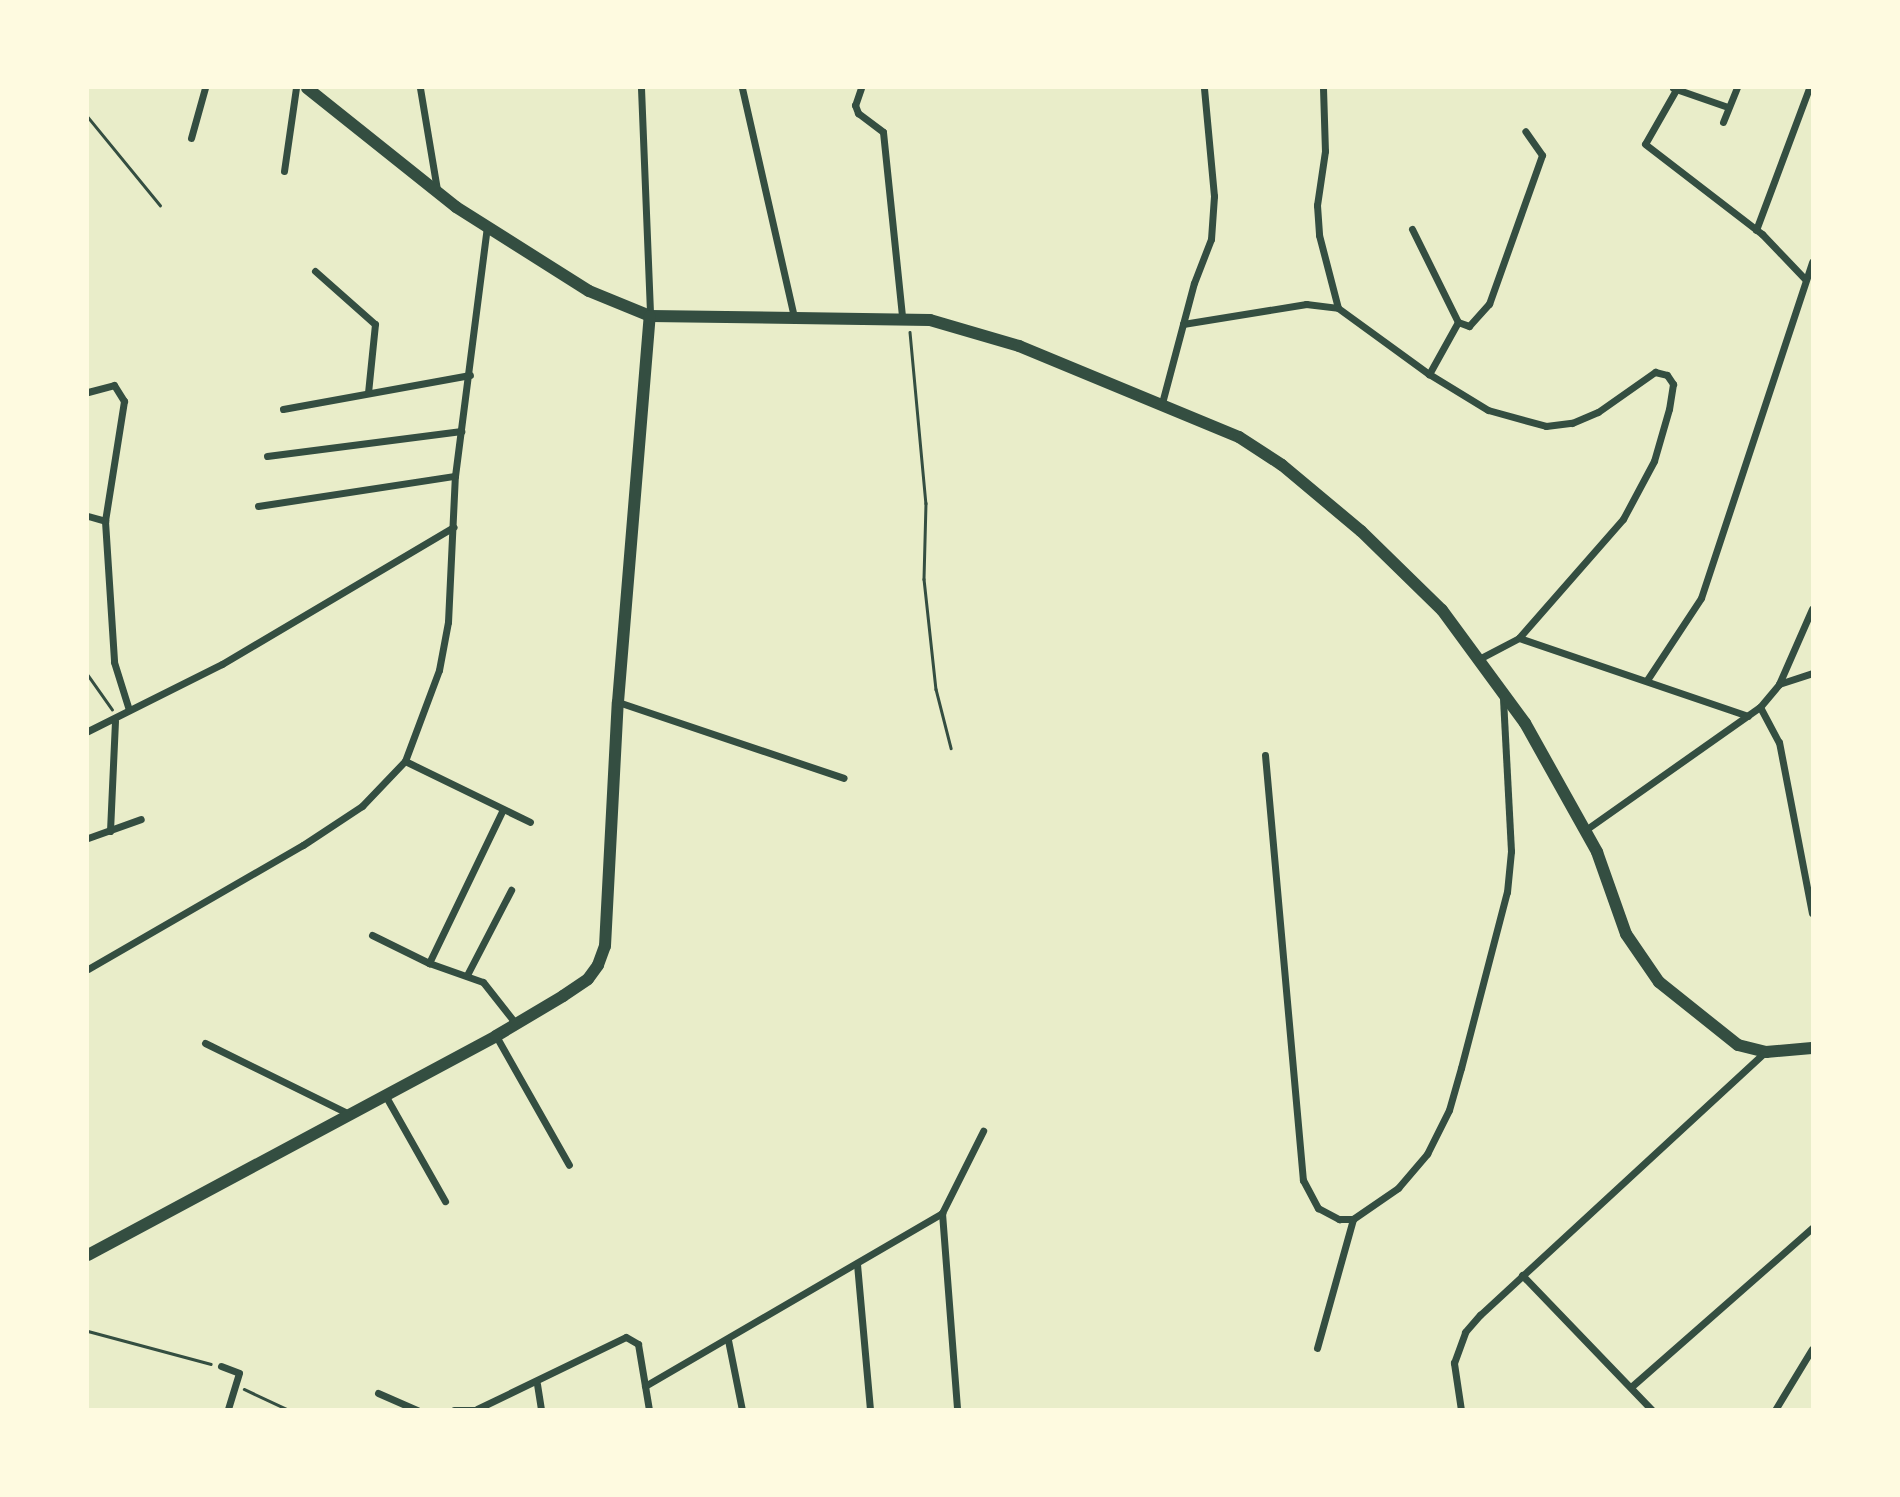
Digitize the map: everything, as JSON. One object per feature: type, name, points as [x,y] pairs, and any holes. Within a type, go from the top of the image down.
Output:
[{"type":"street","points":[[191,138],[205,88]]},
{"type":"street","points":[[284,171],[296,88]]},
{"type":"street","points":[[307,88],[438,193],[487,227],[589,291],[650,316],[906,318],[975,330],[1162,403],[1239,437],[1282,465],[1361,531],[1442,610],[1525,723],[1607,876],[1626,934],[1659,982],[1710,1026],[1738,1045],[1766,1052],[1812,1048]]},
{"type":"street","points":[[420,88],[438,193]]},
{"type":"street","points":[[88,1255],[496,1036],[588,979],[605,946],[618,702],[650,316],[641,88]]},
{"type":"street","points":[[742,88],[794,317]]},
{"type":"street","points":[[861,88],[855,105],[858,113],[883,132],[906,318]]},
{"type":"street","points":[[1162,403],[1183,324],[1211,239],[1214,196],[1205,88]]},
{"type":"street","points":[[1323,88],[1325,151],[1317,205],[1319,235],[1338,308]]},
{"type":"street","points":[[1728,107],[1676,88],[1646,144],[1756,230],[1805,279]]},
{"type":"street","points":[[1723,122],[1737,88]]},
{"type":"street","points":[[1756,230],[1809,88]]},
{"type":"street","points":[[1412,229],[1458,322],[1469,326],[1489,304],[1542,155],[1525,131]]},
{"type":"street","points":[[88,969],[313,839],[362,806],[405,761],[439,670],[448,622],[455,476],[487,227]]},
{"type":"street","points":[[1647,680],[1702,598],[1728,529],[1812,262]]},
{"type":"street","points":[[315,271],[375,324],[368,393]]},
{"type":"street","points":[[1183,324],[1306,304],[1338,308],[1429,374],[1488,410],[1546,426],[1572,423],[1598,412],[1655,372],[1667,375],[1672,384],[1654,461],[1623,519],[1518,638],[1479,659]]},
{"type":"street","points":[[1429,374],[1458,322]]},
{"type":"street","points":[[283,409],[470,375]]},
{"type":"street","points":[[88,392],[114,385],[124,401],[105,522],[114,662],[129,710]]},
{"type":"street","points":[[267,456],[461,431]]},
{"type":"street","points":[[258,506],[455,476]]},
{"type":"street","points":[[88,516],[105,522]]},
{"type":"street","points":[[88,731],[117,719],[129,710],[222,664],[454,527]]},
{"type":"street","points":[[1584,831],[1760,707],[1779,684],[1812,609]]},
{"type":"street","points":[[1518,638],[1748,716]]},
{"type":"street","points":[[1779,684],[1812,673]]},
{"type":"street","points":[[1265,755],[1303,1180],[1318,1208],[1339,1219],[1353,1219],[1398,1188],[1427,1154],[1449,1110],[1461,1068],[1507,892],[1511,851],[1503,693]]},
{"type":"street","points":[[618,702],[844,778]]},
{"type":"street","points":[[1760,707],[1779,742],[1812,913]]},
{"type":"street","points":[[110,831],[117,719]]},
{"type":"street","points":[[405,761],[502,811],[530,822]]},
{"type":"street","points":[[429,963],[502,811]]},
{"type":"street","points":[[88,838],[141,818]]},
{"type":"street","points":[[467,975],[511,890]]},
{"type":"street","points":[[372,935],[429,963],[467,975],[492,989],[516,1024]]},
{"type":"street","points":[[496,1036],[569,1165]]},
{"type":"street","points":[[205,1043],[350,1114]]},
{"type":"street","points":[[1461,1409],[1454,1363],[1458,1346],[1480,1315],[1766,1052]]},
{"type":"street","points":[[385,1095],[445,1201]]},
{"type":"street","points":[[957,1409],[942,1213],[983,1131]]},
{"type":"street","points":[[645,1386],[942,1213]]},
{"type":"street","points":[[1317,1348],[1353,1219]]},
{"type":"street","points":[[1631,1388],[1812,1228]]},
{"type":"street","points":[[857,1264],[870,1409]]},
{"type":"street","points":[[1522,1275],[1652,1409]]},
{"type":"street","points":[[454,1409],[477,1409],[537,1384],[626,1337],[638,1344],[649,1409]]},
{"type":"street","points":[[728,1340],[742,1409]]},
{"type":"street","points":[[1775,1409],[1812,1349]]},
{"type":"street","points":[[221,1366],[239,1373],[228,1409]]},
{"type":"street","points":[[537,1384],[541,1409]]},
{"type":"street","points":[[378,1393],[417,1409]]},
{"type":"path","points":[[88,117],[160,205]]},
{"type":"path","points":[[906,318],[926,503],[924,579],[936,689],[951,748]]},
{"type":"path","points":[[88,675],[117,719]]},
{"type":"path","points":[[88,1331],[221,1366]]},
{"type":"path","points":[[234,1384],[289,1409]]}]
